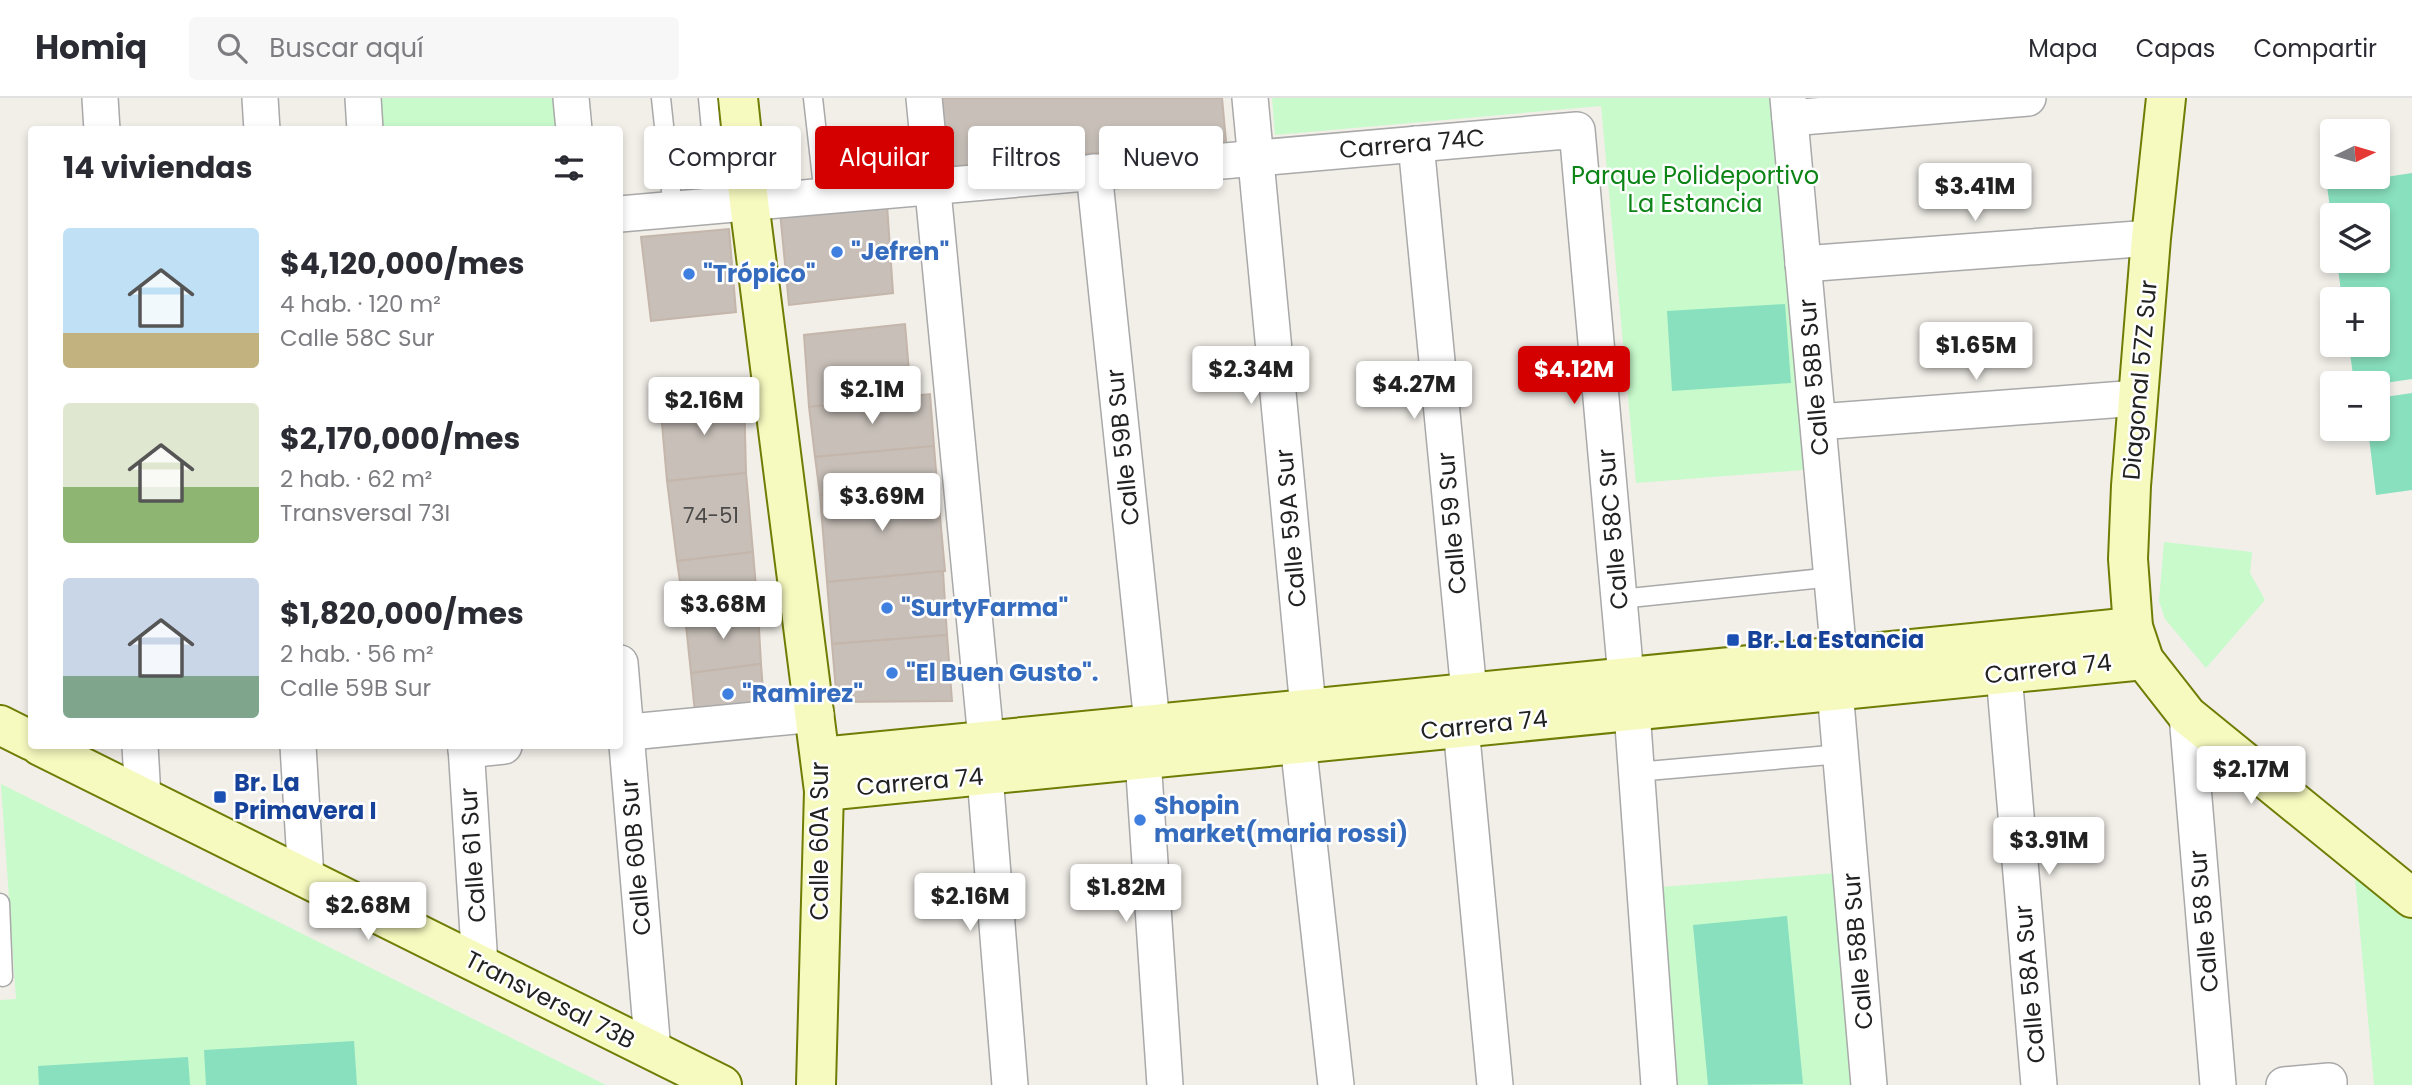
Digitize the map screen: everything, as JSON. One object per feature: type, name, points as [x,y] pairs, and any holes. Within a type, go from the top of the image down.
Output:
[{"type":"street","points":[[100,98],[102,126]]},
{"type":"street","points":[[260,98],[262,126]]},
{"type":"street","points":[[363,98],[365,126]]},
{"type":"street","points":[[571,98],[574,126]]},
{"type":"street","name":"Calle 60A Sur","points":[[738,98],[734,204],[816,714],[823,774],[816,1085]]},
{"type":"street","points":[[923,98],[926,126]]},
{"type":"street","name":"Calle 59A Sur","points":[[1250,98],[1336,1085]]},
{"type":"street","points":[[1789,108],[2028,98]]},
{"type":"street","name":"Diagonal 57Z Sur","points":[[2138,643],[2128,559],[2151,238],[2166,98]]},
{"type":"street","name":"Calle 58B Sur","points":[[1789,108],[1832,577],[1841,754],[1869,1085]]},
{"type":"street","name":"Carrera 74C","points":[[954,184],[1577,130]]},
{"type":"street","name":"Calle 58C Sur","points":[[1577,130],[1636,772],[1659,1085]]},
{"type":"street","name":"Calle 59 Sur","points":[[1416,144],[1495,1085]]},
{"type":"street","name":"Calle 59B Sur","points":[[1094,172],[1148,741],[1165,1085]]},
{"type":"street","name":"Carrera 74C","points":[[623,214],[900,189]]},
{"type":"street","points":[[932,189],[986,757],[1010,1085]]},
{"type":"street","points":[[1803,264],[2151,238]]},
{"type":"street","points":[[1818,422],[2138,398]]},
{"type":"street","points":[[2138,643],[2186,715],[2412,898]]},
{"type":"street","name":"Carrera 74","points":[[823,774],[2138,643]]},
{"type":"street","name":"Carrera 74","points":[[1837,673],[2004,674],[2138,643]]},
{"type":"street","name":"Calle 58A Sur","points":[[2004,674],[2039,1085]]},
{"type":"street","points":[[623,733],[816,714]]},
{"type":"street","name":"Calle 58 Sur","points":[[2186,715],[2218,1085]]},
{"type":"street","points":[[0,725],[28,739]]},
{"type":"street","name":"Calle 60B Sur","points":[[623,743],[653,1051]]},
{"type":"street","name":"Transversal 73B","points":[[46,749],[722,1085]]},
{"type":"street","points":[[140,749],[143,797]]},
{"type":"street","points":[[298,749],[306,878]]},
{"type":"street","name":"Calle 61 Sur","points":[[466,749],[480,965]]},
{"type":"street","points":[[2284,1085],[2329,1083]]},
{"type":"lane","points":[[661,98],[673,209]]},
{"type":"lane","points":[[708,98],[734,204]]},
{"type":"lane","points":[[813,98],[824,196]]},
{"type":"lane","points":[[1619,599],[1832,577]]},
{"type":"lane","points":[[1636,772],[1841,754]]},
{"type":"lane","points":[[0,902],[3,977]]},
{"type":"green space","points":[[378,98],[553,98],[555,126],[380,126]]},
{"type":"green space","name":"Parque Polideportivo La Estancia","points":[[1272,98],[1773,98],[1804,470],[1636,483],[1601,106],[1275,135]]},
{"type":"green space","points":[[2412,173],[2412,379],[2390,382],[2390,371],[2352,371],[2351,357],[2390,357],[2390,287],[2340,287],[2339,273],[2390,273],[2390,203],[2329,203],[2327,189],[2390,189],[2390,176]]},
{"type":"green space","points":[[1785,304],[1791,383],[1672,391],[1667,311]]},
{"type":"green space","points":[[2412,393],[2412,490],[2376,495],[2369,441],[2390,441],[2390,396]]},
{"type":"green space","points":[[2164,542],[2252,552],[2250,573],[2265,600],[2206,668],[2165,619],[2159,601]]},
{"type":"green space","points":[[1,784],[606,1085],[0,1085],[0,1000],[16,999]]},
{"type":"green space","points":[[2354,867],[2412,918],[2412,1085],[2374,1085]]},
{"type":"green space","points":[[1836,873],[1854,1085],[1677,1085],[1661,887]]},
{"type":"green space","points":[[1787,916],[1803,1084],[1708,1085],[1693,925]]},
{"type":"green space","points":[[354,1041],[357,1085],[206,1085],[204,1050]]},
{"type":"green space","points":[[188,1057],[190,1085],[39,1085],[38,1066]]},
{"type":"building","points":[[938,98],[1222,98],[1226,141],[1223,141],[1223,126],[1099,126],[1099,153],[1085,154],[1085,126],[968,126],[968,165],[954,166],[954,126],[940,126]]},
{"type":"building","name":"\"Jefren\"","points":[[887,204],[893,293],[789,305],[780,212]]},
{"type":"building","name":"\"Trópico\"","points":[[729,229],[736,312],[651,321],[641,237]]},
{"type":"building","points":[[905,324],[911,395],[809,407],[804,335]]},
{"type":"building","points":[[744,393],[746,473],[667,481],[660,401]]},
{"type":"building","points":[[930,394],[934,446],[815,457],[809,407]]},
{"type":"building","points":[[934,446],[937,483],[820,495],[815,457]]},
{"type":"building","points":[[746,473],[753,552],[677,561],[667,481]]},
{"type":"building","points":[[937,483],[945,571],[827,582],[820,495]]},
{"type":"building","points":[[753,552],[758,611],[685,616],[677,561]]},
{"type":"building","name":"\"SurtyFarma\"","points":[[943,571],[947,635],[832,644],[827,582]]},
{"type":"building","points":[[758,611],[761,664],[691,673],[685,616]]},
{"type":"building","name":"\"El Buen Gusto\".","points":[[947,635],[952,701],[837,702],[832,644]]},
{"type":"building","name":"\"Ramirez\"","points":[[761,664],[765,716],[696,723],[691,673]]},
{"type":"place","name":"\"Jefren\"","points":[[837,252]]},
{"type":"place","name":"\"Trópico\"","points":[[689,274]]},
{"type":"place","name":"\"SurtyFarma\"","points":[[887,608]]},
{"type":"place","name":"Br. La Estancia","points":[[1733,640]]},
{"type":"place","name":"\"El Buen Gusto\".","points":[[892,673]]},
{"type":"place","name":"\"Ramirez\"","points":[[728,694]]},
{"type":"place","name":"Br. La Primavera I","points":[[220,797]]},
{"type":"place","name":"Shopin market(maria rossi)","points":[[1140,820]]}]
